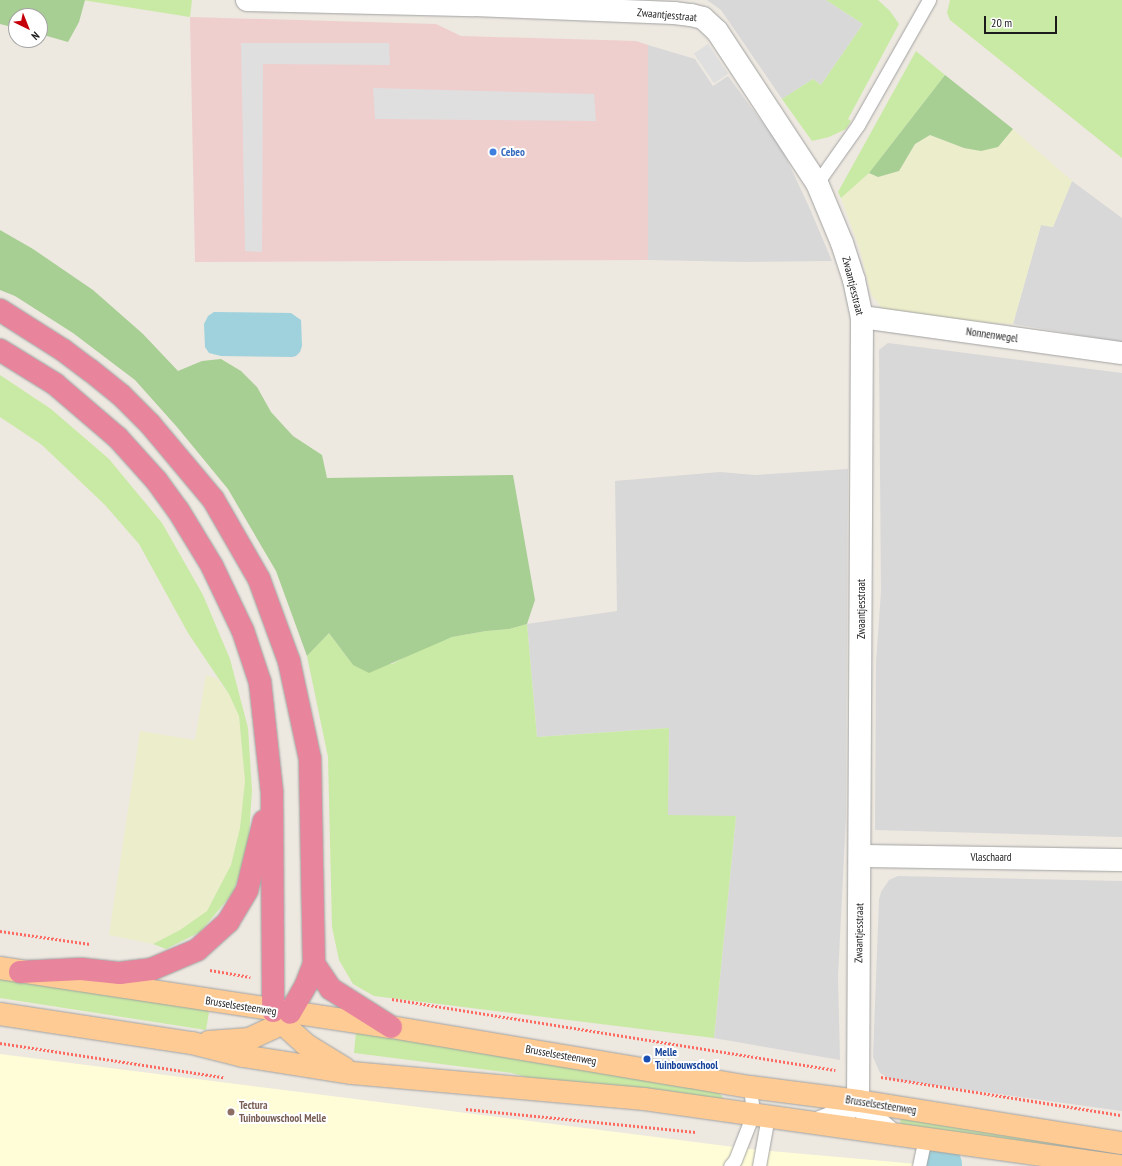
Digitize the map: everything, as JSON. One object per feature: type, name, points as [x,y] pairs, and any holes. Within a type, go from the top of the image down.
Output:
[{"type":"highway","points":[[0,310],[63,350],[90,370],[121,395],[150,424],[213,500],[259,579],[289,661],[310,759],[314,964],[306,986],[282,1015]]},
{"type":"highway","points":[[0,350],[55,384],[118,438],[156,480],[178,510],[204,552],[243,631],[260,682],[272,793],[272,980],[282,1015]]},
{"type":"highway","points":[[10,970],[82,969],[120,973],[152,969],[174,961],[196,950],[228,922],[247,890],[272,793]]},
{"type":"highway","points":[[314,964],[331,989],[391,1027]]},
{"type":"main road","name":"Brusselsesteenweg","points":[[10,970],[282,1015],[391,1027],[750,1087],[859,1102],[1122,1143]]},
{"type":"main road","points":[[0,1014],[192,1043],[243,1056],[352,1073],[644,1099],[820,1122],[1119,1166]]},
{"type":"main road","points":[[192,1043],[249,1039],[282,1015],[305,1044],[352,1073]]},
{"type":"street","name":"Zwaantjesstraat","points":[[247,0],[474,5],[674,13],[703,18],[717,31],[817,183],[842,242],[854,280],[862,317],[859,1102]]},
{"type":"street","name":"Nonnenwegel","points":[[862,317],[1122,352]]},
{"type":"street","name":"Vlaschaard","points":[[860,856],[1122,860]]},
{"type":"street","points":[[820,1122],[841,1114],[859,1102],[866,1112],[890,1133]]},
{"type":"lane","points":[[817,183],[858,125],[929,0]]},
{"type":"lane","points":[[750,1087],[761,1115],[759,1166]]},
{"type":"lane","points":[[730,1166],[761,1115]]},
{"type":"lane","points":[[919,1166],[926,1138]]},
{"type":"path","points":[[0,931],[93,945]]},
{"type":"path","points":[[174,961],[189,967],[272,980]]},
{"type":"path","points":[[386,998],[1122,1115]]},
{"type":"shaded area","points":[[707,0],[826,0],[863,24],[821,85],[813,79],[782,99],[721,10]]},
{"type":"shaded area","points":[[190,17],[436,24],[461,36],[636,41],[648,45],[648,260],[195,262]]},
{"type":"shaded area","points":[[241,43],[389,43],[390,65],[263,64],[262,252],[245,251]]},
{"type":"shaded area","points":[[708,44],[728,74],[714,83],[694,54]]},
{"type":"shaded area","points":[[648,45],[695,59],[713,86],[728,76],[782,149],[832,261],[748,262],[648,260]]},
{"type":"shaded area","points":[[373,88],[594,94],[596,121],[375,119]]},
{"type":"shaded area","points":[[1072,181],[1122,218],[1122,342],[1013,324],[1041,225],[1053,227]]},
{"type":"shaded area","points":[[888,343],[1122,373],[1122,837],[875,830],[876,663],[881,591],[879,350]]},
{"type":"shaded area","points":[[848,469],[846,816],[838,977],[840,1060],[714,1038],[736,816],[668,816],[669,728],[537,737],[527,624],[617,611],[615,481],[720,472],[755,475]]},
{"type":"shaded area","points":[[898,876],[1122,881],[1122,1111],[890,1079],[880,1073],[873,1057],[879,900],[881,892],[889,880]]},
{"type":"shaded area","name":"Tectura Tuinbouwschool Melle","points":[[0,1054],[758,1150],[940,1166],[0,1166]]},
{"type":"green space","points":[[0,0],[85,0],[79,22],[68,42],[48,36],[48,8],[8,8],[8,26],[0,24]]},
{"type":"green space","points":[[82,0],[192,0],[190,17]]},
{"type":"green space","points":[[826,0],[878,0],[890,11],[899,24],[848,119],[851,121],[846,129],[829,137],[812,141],[782,99],[813,79],[821,85],[863,24]]},
{"type":"green space","points":[[950,0],[1122,0],[1122,158],[950,20],[947,13]]},
{"type":"green space","points":[[916,51],[945,75],[869,173],[841,198],[838,192]]},
{"type":"green space","points":[[945,75],[1013,129],[998,147],[981,151],[964,148],[930,135],[915,144],[899,171],[878,177],[869,173]]},
{"type":"green space","points":[[1013,129],[1072,181],[1053,227],[1041,225],[1013,324],[949,320],[882,308],[871,294],[860,250],[841,198],[869,173],[878,177],[899,171],[915,144],[930,135],[964,148],[998,147]]},
{"type":"green space","points":[[0,230],[33,249],[93,290],[143,334],[178,371],[202,361],[221,359],[241,371],[257,387],[271,412],[293,436],[322,455],[327,478],[513,475],[535,600],[527,624],[509,629],[486,631],[452,637],[369,673],[353,665],[329,633],[307,656],[276,571],[228,489],[177,427],[135,380],[73,333],[15,296],[0,290]]},
{"type":"green space","points":[[0,375],[51,409],[109,459],[162,523],[203,595],[230,659],[248,728],[252,791],[248,848],[233,893],[200,932],[166,949],[153,944],[180,930],[207,911],[231,865],[240,828],[245,781],[239,716],[229,694],[188,633],[139,544],[105,505],[42,445],[0,417]]},
{"type":"green space","points":[[527,624],[537,737],[669,728],[668,815],[736,816],[714,1038],[374,996],[353,984],[339,960],[332,927],[328,757],[307,656],[329,633],[353,665],[392,664],[421,649],[452,637],[486,631],[509,629]]},
{"type":"green space","points":[[206,675],[217,679],[229,694],[239,716],[245,781],[240,828],[231,865],[207,911],[180,930],[153,944],[109,935],[140,731],[195,740]]},
{"type":"green space","points":[[0,976],[206,1007],[209,1012],[206,1030],[0,998]]},
{"type":"green space","points":[[356,1031],[712,1089],[721,1095],[725,1101],[559,1087],[512,1073],[354,1053]]},
{"type":"green space","points":[[901,1116],[1115,1150],[1114,1156],[900,1126]]},
{"type":"water","points":[[214,312],[291,313],[301,320],[302,346],[300,352],[296,356],[292,357],[221,356],[209,353],[205,347],[204,324],[208,316]]},
{"type":"place","name":"Cebeo","points":[[493,152]]},
{"type":"place","name":"Melle Tuinbouwschool","points":[[647,1059]]},
{"type":"place","name":"Tectura Tuinbouwschool Melle","points":[[231,1112]]}]
